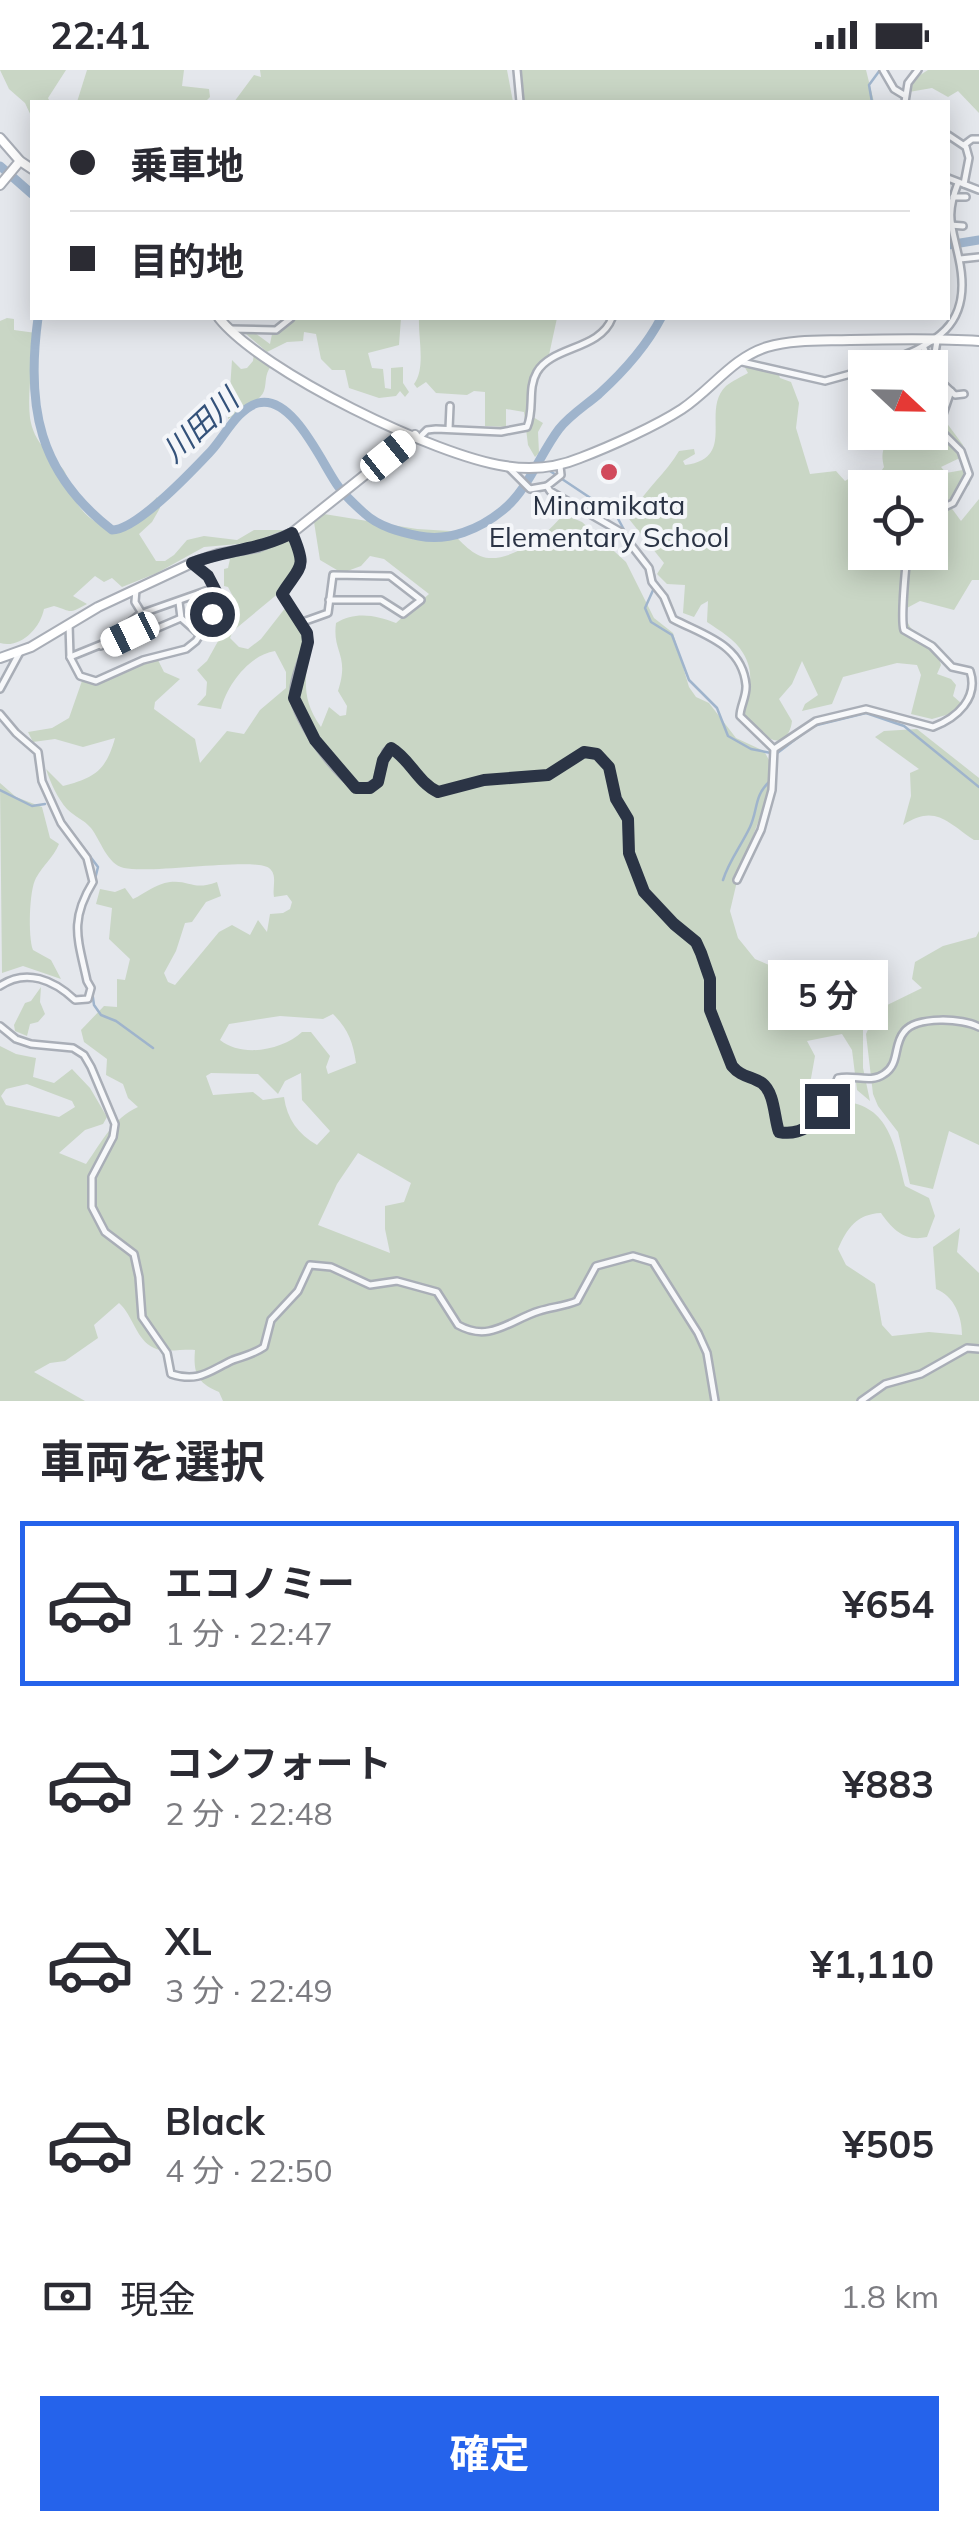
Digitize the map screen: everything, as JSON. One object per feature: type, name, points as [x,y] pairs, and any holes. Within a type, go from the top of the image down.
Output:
[{"type":"main road","points":[[0,138],[18,163],[30,168]]},
{"type":"main road","points":[[0,184],[18,163]]},
{"type":"main road","points":[[221,320],[315,389],[462,454],[524,468],[547,468],[579,458],[683,408],[738,361],[764,348],[794,342],[937,338],[979,341]]},
{"type":"main road","points":[[0,658],[20,652],[192,563],[258,547],[292,533],[418,436]]},
{"type":"street","points":[[517,70],[520,100]]},
{"type":"street","points":[[883,70],[894,89],[905,98],[908,83],[918,70]]},
{"type":"street","points":[[950,136],[964,145],[968,158],[950,203]]},
{"type":"street","points":[[964,145],[972,139],[979,140]]},
{"type":"street","points":[[950,179],[979,190]]},
{"type":"street","points":[[952,196],[966,196]]},
{"type":"street","points":[[919,350],[937,338],[958,311],[960,260],[950,231],[963,226]]},
{"type":"street","points":[[960,260],[979,256]]},
{"type":"street","points":[[229,329],[276,330],[288,320]]},
{"type":"street","points":[[418,436],[427,430],[502,432],[527,427],[532,415],[533,383],[540,367],[571,348],[584,346],[608,330],[611,320]]},
{"type":"street","points":[[935,350],[937,338]]},
{"type":"street","points":[[738,361],[825,381],[848,375]]},
{"type":"street","points":[[948,388],[958,396],[964,394]]},
{"type":"street","points":[[948,506],[954,503],[968,474],[960,451],[942,430],[951,391]]},
{"type":"street","points":[[449,429],[452,411]]},
{"type":"street","points":[[509,467],[530,490],[547,486],[558,477],[560,464]]},
{"type":"street","points":[[547,486],[621,532],[649,568],[673,619],[711,636],[738,660],[746,686],[740,716],[773,753],[772,790],[761,830],[736,880]]},
{"type":"street","points":[[292,533],[302,557],[302,569],[282,594],[308,642],[294,688],[298,711],[322,748],[356,788],[370,788],[378,782],[383,760],[391,748],[418,778],[438,792],[484,780],[548,775],[584,752],[603,760],[612,774],[616,799],[628,819],[629,853],[638,880],[648,898],[696,942],[710,979],[710,1010],[732,1066],[767,1089],[779,1132],[803,1130],[820,1118],[842,1076],[876,1078],[888,1072],[903,1032],[909,1028],[962,1020],[979,1027]]},
{"type":"street","points":[[69,624],[70,657],[80,676],[96,681],[143,660],[186,649],[220,603],[204,572],[192,563]]},
{"type":"street","points":[[773,753],[816,721],[866,710],[933,727],[962,709],[970,699],[970,671],[952,667],[932,646],[904,630],[901,618],[907,570]]},
{"type":"street","points":[[300,623],[328,612],[330,576],[335,575],[390,576],[421,600],[403,614],[380,600],[330,600]]},
{"type":"street","points":[[101,646],[140,614],[214,588]]},
{"type":"street","points":[[136,589],[135,602],[153,630],[181,618]]},
{"type":"street","points":[[179,602],[181,618],[200,634]]},
{"type":"street","points":[[70,657],[149,625]]},
{"type":"street","points":[[0,689],[20,652]]},
{"type":"street","points":[[0,714],[38,752],[42,781],[61,823],[87,858],[92,882],[76,914],[75,926],[92,988],[88,999],[80,1002],[57,984],[23,976],[0,986]]},
{"type":"street","points":[[0,1026],[16,1039],[31,1044],[72,1048],[92,1068],[115,1124],[113,1137],[92,1178],[92,1207],[105,1232],[134,1254],[140,1277],[142,1317],[167,1353],[171,1374],[188,1378],[208,1376],[264,1348],[271,1320],[298,1291],[310,1265],[331,1267],[370,1285],[397,1281],[437,1292],[458,1326],[483,1333],[508,1327],[534,1312],[577,1301],[596,1266],[633,1256],[653,1262],[698,1332],[707,1353],[715,1401]]},
{"type":"street","points":[[861,1401],[886,1384],[921,1374],[967,1348],[979,1349]]},
{"type":"green space","points":[[0,70],[66,70],[49,100],[30,100],[30,114],[25,103],[9,89]]},
{"type":"green space","points":[[87,70],[184,70],[182,86],[209,89],[210,97],[207,100],[78,100]]},
{"type":"green space","points":[[260,70],[507,70],[513,100],[235,100],[254,75],[261,77]]},
{"type":"green space","points":[[513,70],[866,70],[874,100],[522,100]]},
{"type":"green space","points":[[928,70],[979,70],[979,113],[958,91],[948,97],[932,88],[909,92],[914,79]]},
{"type":"green space","points":[[14,319],[14,330],[36,333],[29,397],[32,427],[65,472],[74,498],[91,518],[105,526],[131,527],[157,497],[160,508],[139,534],[156,561],[174,555],[187,540],[204,536],[237,540],[254,530],[285,530],[250,543],[204,547],[122,587],[112,578],[104,582],[95,576],[73,596],[87,604],[73,611],[54,606],[44,609],[28,636],[15,643],[0,643],[0,321]]},
{"type":"green space","points":[[293,320],[401,320],[399,345],[368,353],[372,368],[383,369],[385,388],[391,389],[391,368],[403,367],[403,383],[409,392],[405,397],[400,391],[396,396],[379,398],[349,388],[345,370],[332,370],[321,359],[316,334],[304,332],[303,341],[287,342],[267,352],[238,327],[244,325],[270,344],[272,334],[268,326],[289,326]]},
{"type":"green space","points":[[419,320],[557,320],[549,355],[539,374],[532,412],[543,423],[538,432],[539,453],[535,457],[528,445],[524,412],[506,409],[506,427],[485,426],[485,392],[436,393],[426,382],[417,388],[414,384],[421,361]]},
{"type":"green space","points":[[254,352],[271,366],[264,391],[228,419],[232,360],[241,369],[247,368]]},
{"type":"green space","points":[[753,362],[776,368],[780,378],[791,382],[799,403],[796,428],[810,474],[836,471],[845,481],[848,479],[848,570],[948,570],[948,473],[963,470],[971,474],[970,484],[950,506],[961,521],[979,499],[979,580],[972,580],[954,610],[920,601],[905,609],[913,630],[934,642],[941,665],[937,674],[956,685],[953,696],[961,703],[960,711],[932,719],[911,714],[921,675],[917,665],[897,663],[843,677],[832,704],[802,711],[818,695],[802,661],[792,684],[779,699],[792,721],[785,737],[770,739],[746,717],[743,708],[750,673],[743,653],[732,639],[707,622],[708,601],[694,617],[683,613],[685,585],[667,584],[657,574],[664,563],[629,519],[679,451],[694,449],[695,454],[683,461],[685,465],[701,461],[710,453],[719,396],[726,386],[748,373],[743,364]]},
{"type":"green space","points":[[948,425],[966,455],[941,467],[944,470],[882,470],[882,457],[884,450],[948,450]]},
{"type":"green space","points":[[324,514],[450,531],[473,552],[489,558],[509,555],[530,544],[563,514],[582,522],[626,562],[654,618],[673,633],[689,687],[696,697],[709,703],[736,738],[764,751],[769,760],[773,781],[738,877],[730,911],[738,938],[755,959],[863,1017],[863,1068],[870,1101],[857,1090],[852,1050],[842,1034],[807,1041],[815,1056],[808,1095],[817,1102],[857,1104],[881,1120],[895,1149],[905,1186],[929,1198],[935,1216],[927,1237],[912,1238],[890,1225],[881,1213],[865,1216],[849,1229],[838,1249],[846,1265],[875,1284],[882,1325],[892,1336],[929,1332],[962,1335],[956,1307],[936,1289],[933,1247],[960,1228],[957,1252],[979,1273],[979,1401],[223,1401],[219,1392],[198,1376],[195,1350],[154,1348],[119,1303],[94,1325],[98,1338],[65,1361],[50,1363],[34,1372],[85,1401],[0,1401],[0,1046],[36,1058],[33,1077],[54,1083],[72,1069],[90,1088],[107,1117],[103,1124],[85,1130],[59,1153],[86,1164],[115,1124],[138,1107],[128,1098],[123,1084],[106,1075],[107,1059],[84,1042],[81,1030],[104,1006],[117,1007],[117,979],[125,980],[130,959],[109,939],[112,908],[96,904],[100,889],[115,892],[125,888],[133,899],[165,883],[202,886],[217,882],[221,896],[206,902],[192,922],[185,923],[164,973],[168,982],[175,985],[219,932],[232,925],[250,935],[258,920],[267,932],[270,914],[283,913],[292,902],[287,895],[274,897],[273,874],[260,865],[138,869],[118,866],[91,828],[64,805],[46,769],[63,786],[83,780],[103,766],[115,738],[83,747],[55,739],[33,742],[28,732],[52,728],[69,718],[83,678],[105,680],[157,658],[164,672],[180,679],[155,702],[154,709],[195,739],[200,763],[227,731],[244,734],[260,710],[286,688],[286,672],[275,651],[265,654],[240,672],[221,709],[197,705],[206,695],[207,682],[197,670],[207,661],[227,625],[222,613],[237,604],[224,586],[224,569],[230,559],[223,556],[266,549],[291,539],[301,567],[230,638],[248,649],[286,607],[307,645],[306,688],[312,713],[321,727],[329,707],[340,716],[346,715],[347,706],[338,691],[342,661],[336,623],[366,616],[396,623],[429,594],[384,559],[370,556],[361,566],[342,573],[320,560],[314,522]],"holes":[[[333,1014],[342,1025],[356,1063],[328,1074],[330,1056],[311,1032],[302,1032],[274,1047],[251,1050],[220,1040],[229,1024],[280,1016],[323,1019]],[[301,1073],[302,1100],[330,1131],[317,1145],[294,1125],[284,1097],[263,1100],[253,1092],[213,1095],[206,1076],[258,1074],[278,1094],[285,1081]],[[27,1084],[72,1101],[75,1107],[59,1117],[6,1105],[1,1096],[6,1089]],[[358,1153],[411,1183],[404,1202],[385,1206],[390,1253],[318,1225],[337,1184]]]},
{"type":"green space","points":[[917,729],[979,778],[979,840],[932,816],[903,825],[911,796],[910,773],[919,769],[875,737],[884,731]]},
{"type":"green space","points":[[0,783],[16,797],[42,807],[50,838],[59,844],[34,884],[30,925],[33,950],[51,960],[61,979],[23,966],[2,973]]},
{"type":"green space","points":[[979,931],[979,1145],[949,1131],[933,1189],[910,1184],[898,1132],[873,1094],[866,1034],[877,1010],[922,988],[912,979],[915,962],[943,946],[976,937]]},
{"type":"green space","points":[[41,987],[40,1002],[45,1014],[30,1024],[27,1036],[15,1031],[25,1003]]},
{"type":"waterway","points":[[872,100],[869,85],[880,70]]},
{"type":"waterway","name":"川田川","points":[[0,166],[30,192]]},
{"type":"waterway","name":"川田川","points":[[950,245],[979,240]]},
{"type":"waterway","name":"川田川","points":[[38,320],[34,380],[43,436],[68,485],[112,530],[135,520],[164,498],[244,411],[258,403],[271,403],[283,409],[305,433],[338,486],[364,513],[390,528],[430,537],[474,528],[512,502],[559,429],[625,368],[660,320]]},
{"type":"waterway","points":[[550,471],[616,515],[629,539]]},
{"type":"waterway","points":[[643,557],[655,580]]},
{"type":"waterway","points":[[654,588],[645,608],[651,622],[672,635],[689,680],[717,708],[728,736],[751,749],[771,753]]},
{"type":"waterway","points":[[776,754],[813,726],[866,713],[904,726],[979,787]]},
{"type":"waterway","points":[[723,880],[769,782]]},
{"type":"waterway","points":[[0,790],[32,806],[45,804]]},
{"type":"waterway","points":[[62,819],[98,867],[95,879]]},
{"type":"waterway","points":[[92,991],[94,1005],[101,1015],[153,1048]]},
{"type":"place","name":"Minamikata Elementary School","points":[[609,472]]},
{"type":"route","points":[[212,614],[220,599],[208,576],[192,563],[272,543],[292,533],[302,557],[302,569],[282,594],[307,633],[308,642],[294,698],[315,740],[356,788],[370,788],[378,782],[386,752],[391,748],[418,778],[438,792],[484,780],[548,775],[584,752],[597,754],[609,767],[616,799],[628,819],[629,853],[644,892],[696,942],[706,964],[712,988],[710,1010],[732,1066],[767,1089],[779,1132],[793,1134],[803,1130],[820,1118],[827,1106]]}]
